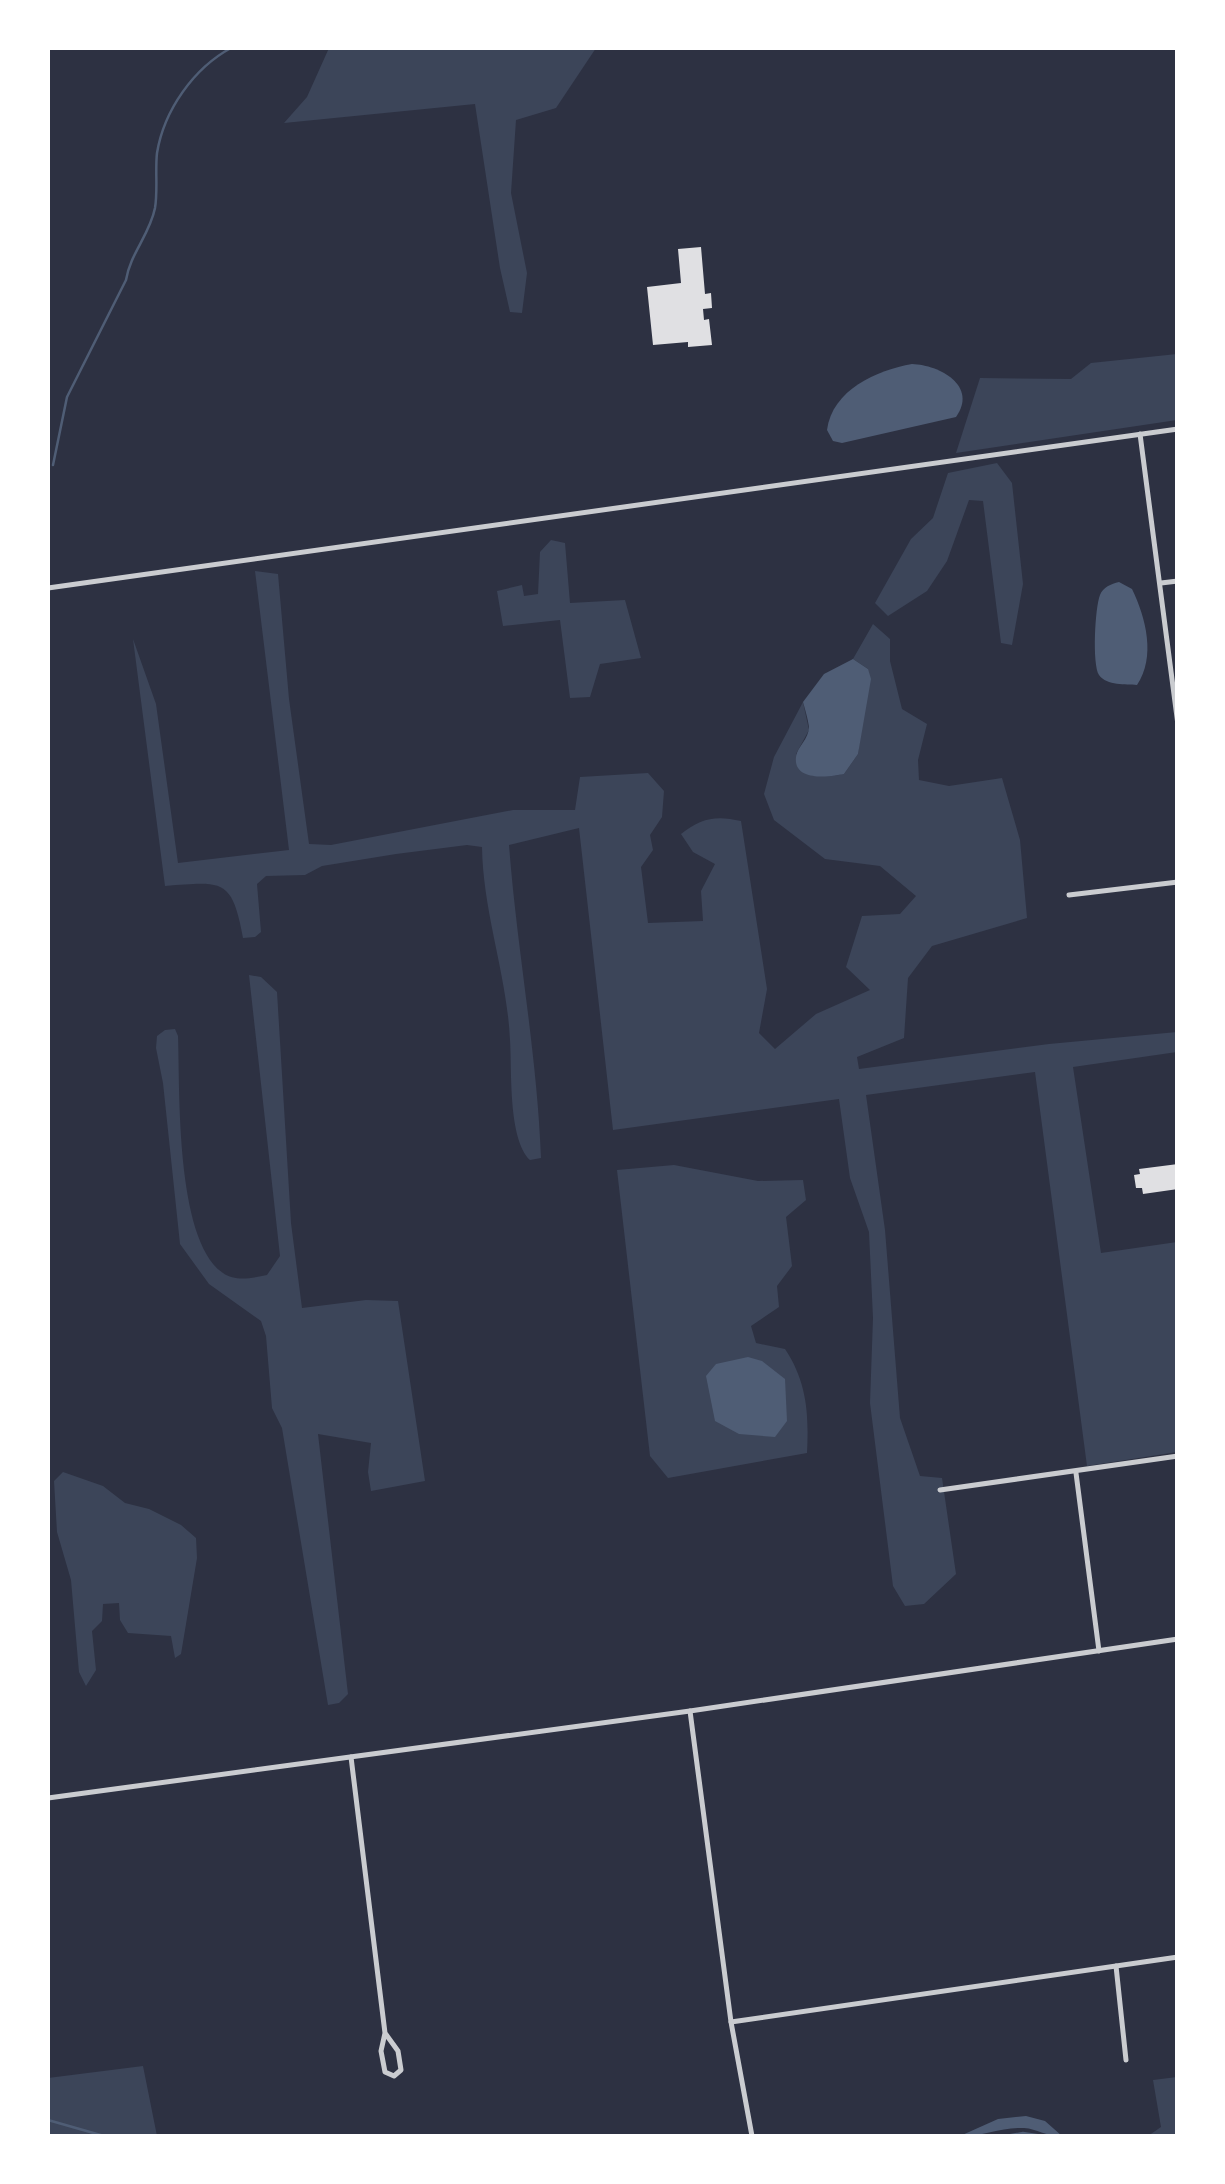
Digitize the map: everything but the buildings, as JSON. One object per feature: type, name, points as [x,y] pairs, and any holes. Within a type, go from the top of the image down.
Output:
[{"type":"street","points":[[48,588],[1178,429]]},
{"type":"street","points":[[1140,434],[1178,724]]},
{"type":"street","points":[[1161,583],[1178,580]]},
{"type":"street","points":[[1069,895],[1178,882]]},
{"type":"street","points":[[940,1490],[1178,1456]]},
{"type":"street","points":[[1076,1473],[1099,1651]]},
{"type":"street","points":[[48,1798],[690,1711],[1178,1639]]},
{"type":"street","points":[[690,1711],[731,2022],[752,2136]]},
{"type":"street","points":[[351,1757],[385,2033],[382,2066],[384,2072],[394,2076],[402,2070],[400,2057],[385,2033]]},
{"type":"street","points":[[731,2022],[1178,1957]]},
{"type":"street","points":[[1116,1966],[1126,2060]]},
{"type":"shaded area","points":[[329,48],[596,48],[556,108],[516,120],[511,193],[527,273],[522,313],[510,312],[500,268],[475,104],[284,123],[307,97]]},
{"type":"shaded area","points":[[1177,354],[1177,420],[956,453],[980,378],[1071,379],[1091,363]]},
{"type":"shaded area","points":[[912,364],[934,368],[953,379],[962,396],[956,417],[842,443],[833,441],[827,430],[831,416],[847,393],[871,377]]},
{"type":"shaded area","points":[[997,463],[1012,483],[1023,584],[1012,645],[1001,643],[983,501],[969,500],[947,561],[927,591],[888,616],[875,603],[911,539],[933,518],[948,473]]},
{"type":"shaded area","points":[[551,540],[565,543],[570,603],[625,600],[641,658],[600,664],[590,697],[570,698],[560,620],[503,626],[497,591],[522,585],[524,596],[538,594],[540,552]]},
{"type":"shaded area","points":[[255,571],[278,574],[289,699],[309,844],[331,845],[513,810],[575,810],[580,777],[648,773],[664,791],[662,817],[650,835],[653,850],[641,867],[648,923],[703,921],[701,891],[715,864],[693,852],[681,834],[709,819],[741,821],[767,989],[759,1033],[775,1049],[816,1014],[870,990],[846,967],[862,916],[900,914],[916,896],[880,866],[825,859],[774,820],[764,794],[774,757],[803,702],[809,730],[796,754],[833,776],[844,774],[858,754],[868,669],[853,659],[873,624],[890,639],[890,661],[902,709],[927,724],[918,760],[919,780],[949,786],[1002,778],[1020,840],[1027,918],[932,946],[908,978],[904,1038],[857,1057],[859,1069],[1177,1032],[1177,1052],[1073,1067],[1101,1253],[1177,1242],[1177,1452],[1087,1466],[1035,1072],[866,1095],[885,1230],[900,1418],[920,1476],[942,1478],[956,1574],[924,1604],[905,1606],[893,1586],[870,1403],[873,1318],[869,1232],[850,1178],[839,1099],[613,1130],[579,828],[509,845],[539,1119],[541,1158],[530,1160],[518,1137],[512,1104],[508,1016],[486,896],[482,847],[467,845],[396,854],[322,866],[305,875],[266,876],[257,884],[261,932],[255,937],[243,938],[234,904],[221,888],[200,884],[165,886],[133,639],[156,704],[178,863],[289,850]]},
{"type":"shaded area","points":[[1119,582],[1132,589],[1145,625],[1146,662],[1137,685],[1107,681],[1097,669],[1098,601],[1105,588]]},
{"type":"shaded area","points":[[853,659],[868,669],[871,679],[858,754],[844,774],[806,774],[800,771],[796,757],[809,724],[803,702],[824,674]]},
{"type":"shaded area","points":[[249,975],[261,977],[277,992],[291,1223],[302,1308],[366,1300],[398,1301],[425,1481],[371,1491],[371,1443],[318,1434],[348,1694],[339,1703],[328,1705],[282,1428],[272,1408],[266,1336],[261,1321],[209,1284],[180,1244],[156,1048],[157,1036],[175,1029],[188,1198],[207,1256],[233,1278],[267,1275],[280,1256]]},
{"type":"shaded area","points":[[674,1165],[758,1181],[803,1180],[806,1200],[786,1217],[792,1266],[777,1286],[779,1307],[751,1326],[756,1343],[785,1349],[798,1374],[807,1412],[807,1453],[668,1478],[650,1456],[617,1170]]},
{"type":"shaded area","points":[[748,1357],[762,1361],[785,1379],[787,1421],[775,1437],[739,1434],[715,1421],[706,1376],[716,1364]]},
{"type":"shaded area","points":[[63,1472],[103,1486],[125,1503],[149,1509],[181,1525],[196,1538],[197,1558],[181,1654],[175,1658],[171,1636],[128,1633],[120,1620],[119,1603],[103,1604],[102,1621],[92,1631],[96,1670],[86,1686],[79,1672],[71,1580],[57,1532],[54,1481]]},
{"type":"shaded area","points":[[143,2066],[157,2136],[48,2136],[48,2078]]},
{"type":"shaded area","points":[[1177,2077],[1177,2136],[1148,2136],[1161,2127],[1153,2080]]},
{"type":"shaded area","points":[[1026,2116],[1045,2121],[1062,2136],[1024,2128],[960,2136],[998,2119]]},
{"type":"waterway","points":[[53,465],[67,397],[126,280],[152,217],[157,153],[166,121],[193,79],[231,48]]},
{"type":"waterway","points":[[48,2120],[104,2136]]},
{"type":"waterway","points":[[1006,2136],[1043,2136]]}]
